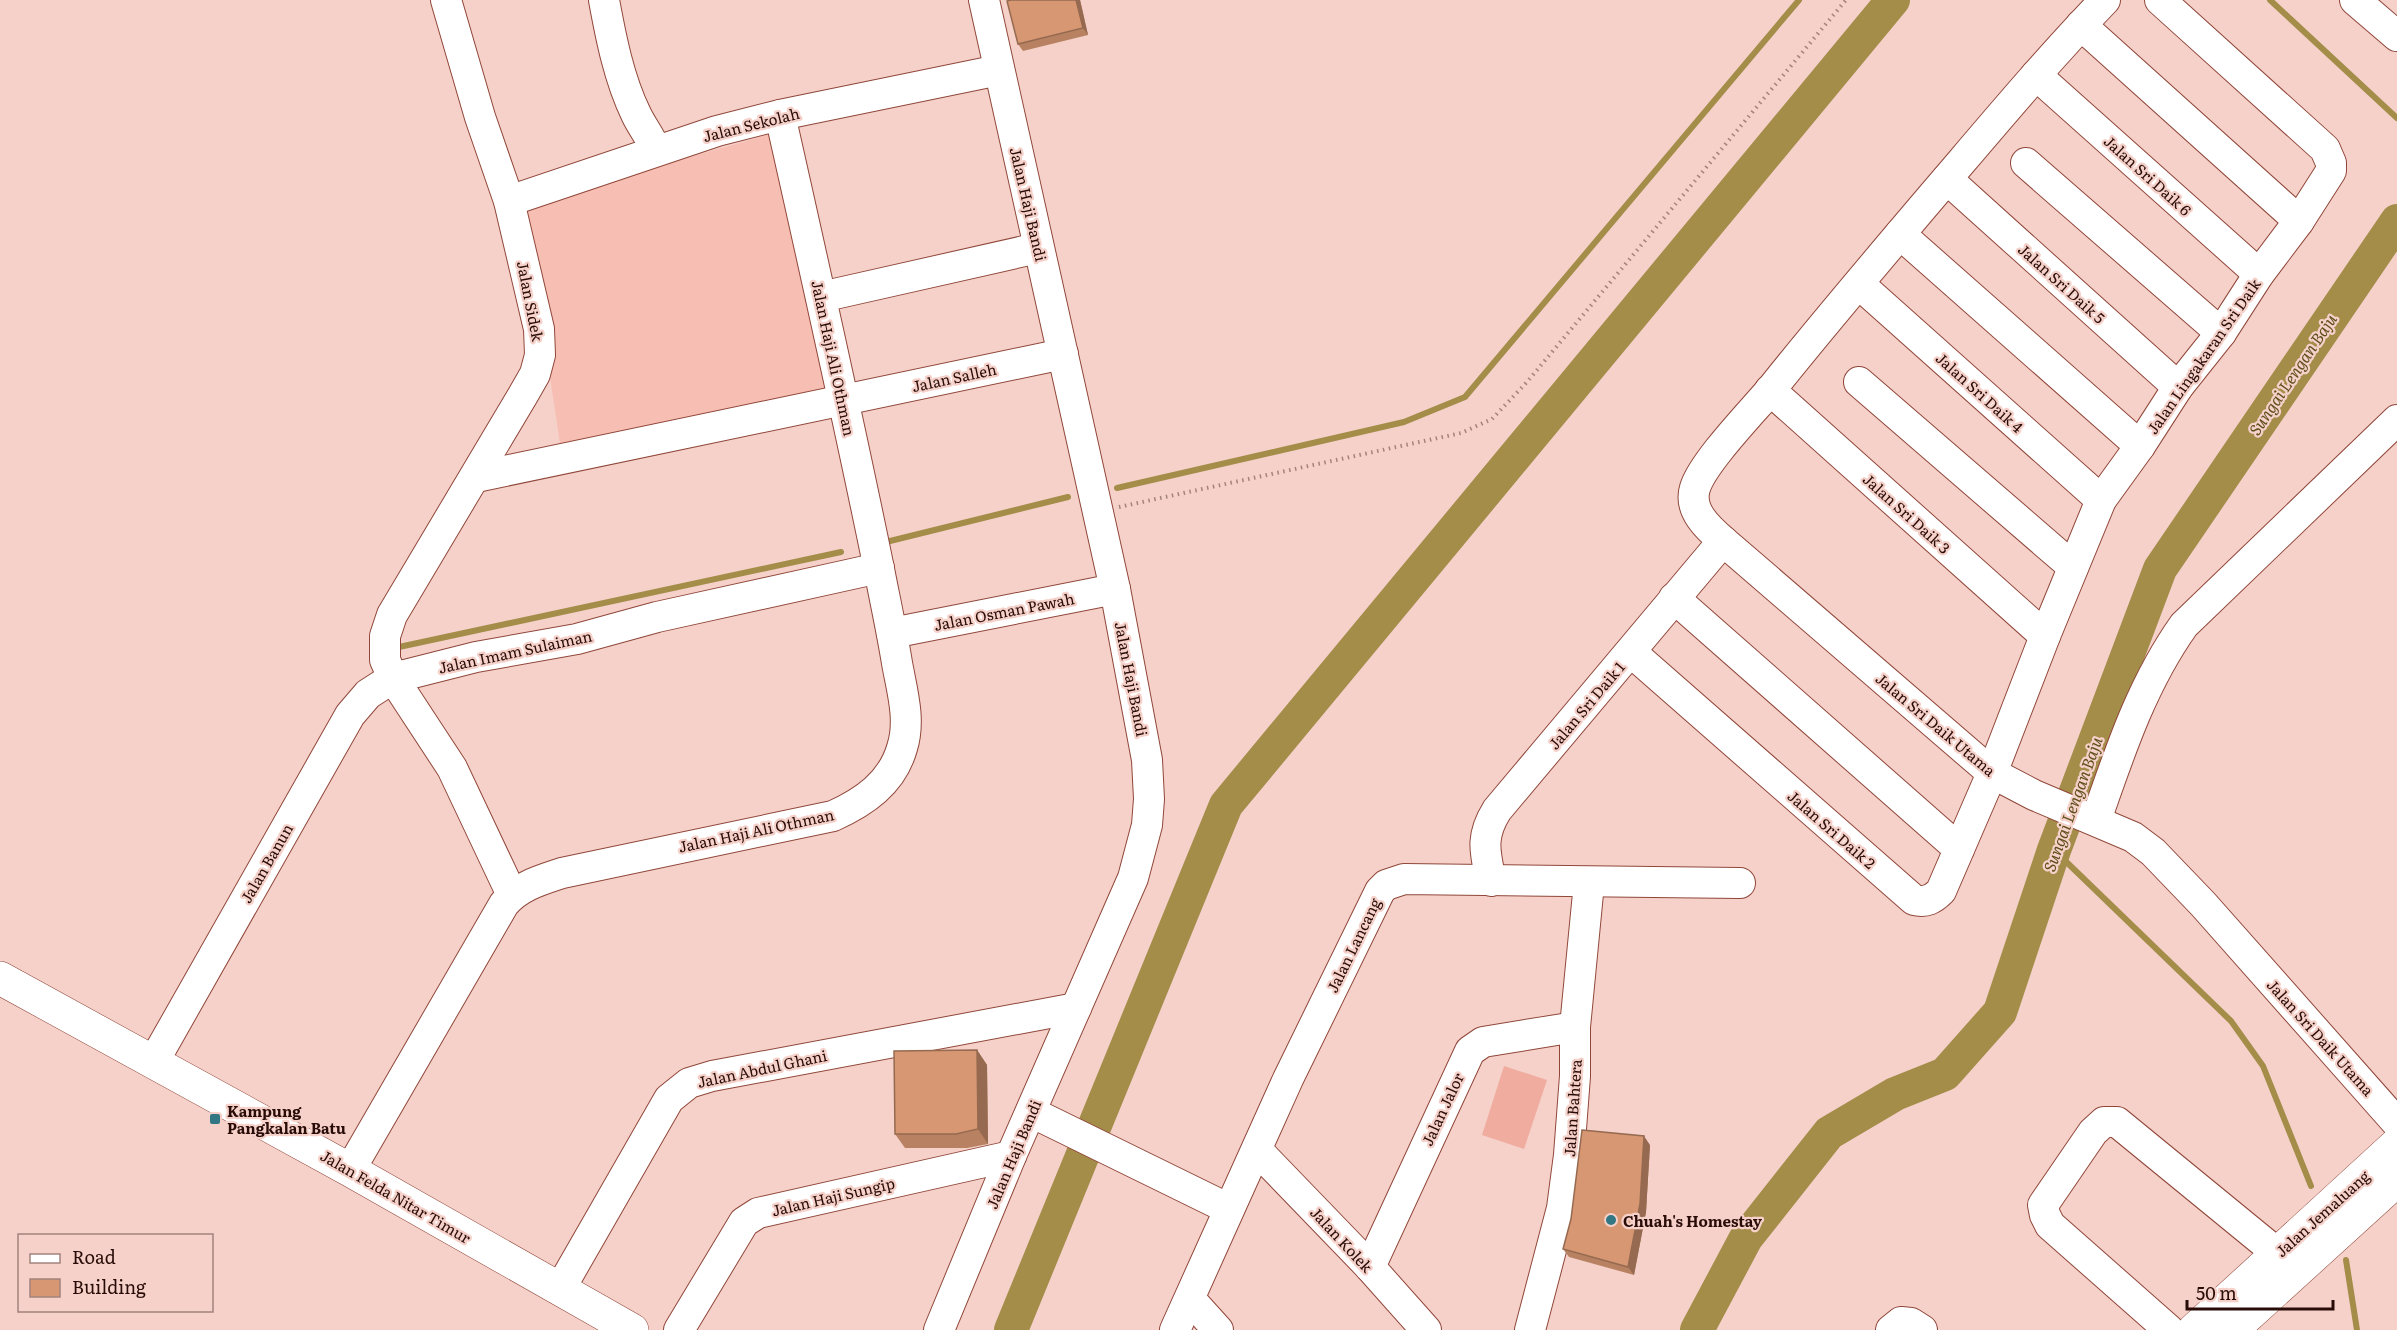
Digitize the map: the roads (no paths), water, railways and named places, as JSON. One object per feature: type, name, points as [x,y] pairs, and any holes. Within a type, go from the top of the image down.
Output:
[{"type":"main road","name":"Jalan Felda Nitar Timur","points":[[0,978],[350,1170],[632,1330]]},
{"type":"main road","name":"Jalan Jemaluang","points":[[2194,1330],[2397,1144]]},
{"type":"main road","name":"Jalan Jemaluang","points":[[2232,1330],[2397,1180]]},
{"type":"street","name":"Jalan Sidek","points":[[393,678],[385,660],[385,636],[392,615],[476,477],[535,374],[540,355],[539,329],[509,201],[480,117],[446,0]]},
{"type":"street","points":[[604,0],[624,82],[636,113],[649,133],[656,151]]},
{"type":"street","name":"Jalan Haji Bandi","points":[[939,1330],[1011,1156],[1133,878],[1147,825],[1149,799],[1147,760],[1115,590],[984,0]]},
{"type":"street","points":[[1770,390],[2036,75],[2105,0]]},
{"type":"street","name":"Jalan Lingakaran Sri Daik","points":[[1992,773],[2101,500],[2140,446],[2178,387],[2221,333],[2331,171],[2329,154],[2160,0]]},
{"type":"street","points":[[2355,0],[2397,36]]},
{"type":"street","points":[[2081,25],[2299,221]]},
{"type":"street","name":"Jalan Sekolah","points":[[509,201],[717,131],[780,115],[999,70]]},
{"type":"street","name":"Jalan Sri Daik 6","points":[[2036,75],[2259,274]]},
{"type":"street","name":"Jalan Haji Ali Othman","points":[[350,1170],[504,904],[512,895],[528,885],[562,873],[833,816],[856,806],[874,792],[891,773],[902,748],[907,716],[892,633],[844,401],[780,115]]},
{"type":"street","points":[[2026,163],[2221,333]]},
{"type":"street","name":"Jalan Sri Daik 5","points":[[1947,179],[2178,387]]},
{"type":"street","points":[[1900,234],[2140,446]]},
{"type":"street","points":[[821,297],[1038,248]]},
{"type":"street","name":"Jalan Sri Daik 4","points":[[1859,284],[2101,500]]},
{"type":"street","name":"Jalan Salleh","points":[[476,477],[1063,354]]},
{"type":"street","points":[[1859,382],[2073,567]]},
{"type":"street","name":"Jalan Sri Daik Utama","points":[[1770,390],[1707,466],[1694,491],[1694,502],[1706,525],[1992,773],[2034,795],[2133,837],[2153,852],[2171,869],[2397,1123]]},
{"type":"street","name":"Jalan Sri Daik 3","points":[[1770,390],[2045,636]]},
{"type":"street","points":[[2089,817],[2147,684],[2184,625],[2397,420]]},
{"type":"street","name":"Jalan Sri Daik 1","points":[[1491,881],[1484,841],[1487,826],[1492,818],[1723,541]]},
{"type":"street","name":"Jalan Imam Sulaiman","points":[[393,678],[476,657],[577,639],[657,617],[879,568]]},
{"type":"street","name":"Jalan Osman Pawah","points":[[892,633],[1115,590]]},
{"type":"street","points":[[1674,598],[1959,849]]},
{"type":"street","name":"Jalan Sri Daik 2","points":[[1631,652],[1914,900],[1922,902],[1932,899],[1941,891],[1992,773]]},
{"type":"street","points":[[393,678],[453,768],[512,895]]},
{"type":"street","name":"Jalan Banun","points":[[154,1061],[350,715],[368,694],[393,678]]},
{"type":"street","name":"Jalan Lancang","points":[[1175,1330],[1288,1079],[1380,891],[1386,885],[1404,879],[1740,883]]},
{"type":"street","name":"Jalan Bahtera","points":[[1530,1330],[1562,1208],[1569,1155],[1575,1076],[1575,1027],[1589,883]]},
{"type":"street","name":"Jalan Abdul Ghani","points":[[560,1289],[669,1099],[689,1083],[712,1076],[1076,1008]]},
{"type":"street","name":"Jalan Jalor","points":[[1370,1268],[1470,1051],[1483,1042],[1575,1027]]},
{"type":"street","points":[[1031,1112],[1229,1209]]},
{"type":"street","points":[[2169,1330],[2050,1225],[2044,1215],[2043,1205],[2093,1132],[2104,1122],[2117,1122],[2277,1253]]},
{"type":"street","name":"Jalan Kolek","points":[[1257,1150],[1426,1330]]},
{"type":"street","name":"Jalan Haji Sungip","points":[[679,1330],[744,1222],[758,1213],[1011,1156]]},
{"type":"street","points":[[1190,1299],[1218,1330]]},
{"type":"street","points":[[1891,1330],[1901,1322],[1911,1323],[1922,1330]]},
{"type":"waterway","points":[[1117,488],[1404,422],[1465,397],[1799,0]]},
{"type":"waterway","points":[[1011,1330],[1226,805],[1893,0]]},
{"type":"waterway","points":[[2270,0],[2397,118]]},
{"type":"waterway","name":"Sungai Lengan Baju","points":[[1697,1330],[1746,1238],[1829,1133],[1895,1094],[1945,1074],[2000,1012],[2054,850],[2160,569],[2397,221]]},
{"type":"waterway","points":[[890,541],[1068,497]]},
{"type":"waterway","points":[[399,647],[841,552]]},
{"type":"waterway","points":[[2054,850],[2231,1021],[2263,1066],[2311,1186]]},
{"type":"waterway","points":[[2346,1260],[2357,1330]]},
{"type":"place","name":"Kampung Pangkalan Batu","points":[[215,1119]]},
{"type":"place","name":"Chuah's Homestay","points":[[1611,1220]]}]
